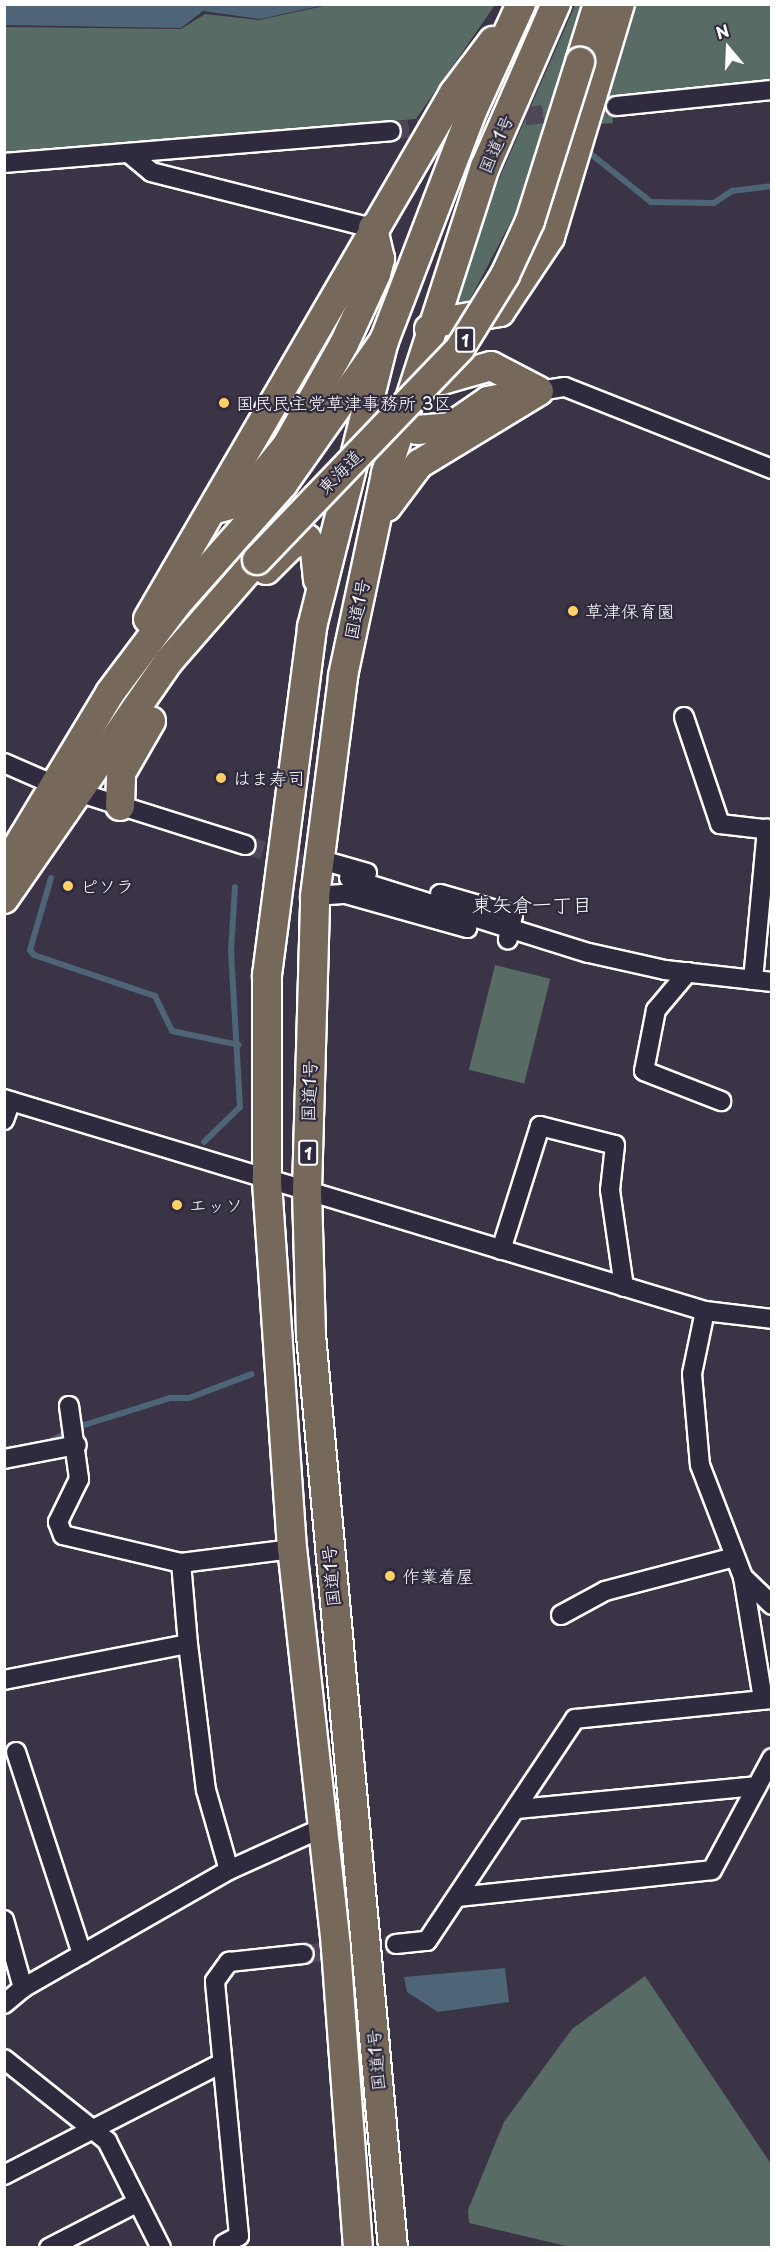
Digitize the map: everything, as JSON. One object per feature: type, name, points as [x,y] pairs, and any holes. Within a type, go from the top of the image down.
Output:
[{"type":"highway","name":"国道1号","points":[[393,2247],[328,1548],[307,1191],[315,896],[343,676],[372,538],[415,373],[429,329],[521,85],[556,4]]},
{"type":"highway","name":"東海道","points":[[4,899],[168,662],[257,560],[460,348],[505,275],[530,221],[598,4]]},
{"type":"highway","points":[[429,329],[451,319],[486,318],[511,300],[550,237],[620,4]]},
{"type":"highway","name":"東海道","points":[[4,869],[52,784],[110,693],[176,606],[284,484],[384,341],[483,89],[519,8]]},
{"type":"highway","points":[[110,693],[212,510],[453,93],[519,8]]},
{"type":"highway","points":[[212,510],[233,506],[256,487],[327,385],[376,274],[380,259],[374,228]]},
{"type":"highway","name":"国道1号","points":[[358,2247],[322,1828],[292,1549],[267,1179],[269,934],[321,594],[384,341]]},
{"type":"highway","points":[[415,373],[425,382],[442,380],[491,366],[539,391]]},
{"type":"highway","points":[[417,430],[450,427],[488,401],[539,391]]},
{"type":"highway","points":[[372,538],[407,473],[539,391]]},
{"type":"highway","points":[[120,806],[121,772],[199,645],[296,541],[307,539],[313,545],[321,594]]},
{"type":"street","points":[[615,106],[771,90]]},
{"type":"street","points":[[4,163],[391,131]]},
{"type":"street","points":[[131,154],[151,172],[374,228]]},
{"type":"street","points":[[539,391],[565,387],[771,469]]},
{"type":"street","points":[[349,878],[589,953],[688,972],[762,981],[769,829],[720,824],[684,717]]},
{"type":"street","points":[[4,763],[52,784],[246,846]]},
{"type":"street","points":[[315,896],[346,894],[508,939],[512,930],[513,915],[318,859]]},
{"type":"street","points":[[688,972],[656,1010],[644,1071],[721,1101]]},
{"type":"street","points":[[4,1120],[8,1100],[705,1311],[771,1319]]},
{"type":"street","points":[[501,1250],[540,1126],[615,1145],[610,1190],[624,1287]]},
{"type":"street","points":[[396,1944],[427,1941],[518,1809],[575,1719],[767,1699],[743,1577],[700,1466],[692,1374],[705,1311]]},
{"type":"street","points":[[69,1406],[77,1445],[80,1479],[58,1522],[63,1535],[181,1563],[292,1549]]},
{"type":"street","points":[[4,1459],[77,1445]]},
{"type":"street","points":[[561,1615],[605,1591],[735,1557]]},
{"type":"street","points":[[181,1563],[188,1644],[206,1790],[228,1870]]},
{"type":"street","points":[[743,1577],[771,1605]]},
{"type":"street","points":[[4,1680],[188,1644]]},
{"type":"street","points":[[16,1752],[82,1954]]},
{"type":"street","points":[[458,1897],[712,1870],[771,1758]]},
{"type":"street","points":[[518,1809],[757,1786]]},
{"type":"street","points":[[4,2004],[23,1988],[228,1870],[322,1828]]},
{"type":"street","points":[[4,1920],[23,1988]]},
{"type":"street","points":[[224,2244],[239,2236],[214,1981],[229,1962],[304,1954]]},
{"type":"street","points":[[4,2059],[107,2141],[161,2247]]},
{"type":"street","points":[[4,2175],[222,2063]]},
{"type":"street","points":[[49,2247],[138,2202]]},
{"type":"green space","points":[[333,4],[495,5],[416,119],[5,153],[5,27],[181,29],[205,14],[259,20]]},
{"type":"green space","points":[[575,5],[585,5],[519,206],[463,313],[451,308],[488,204]]},
{"type":"green space","points":[[635,5],[771,5],[771,82],[610,100],[613,123],[600,124]]},
{"type":"green space","points":[[495,965],[550,979],[524,1084],[469,1070]]},
{"type":"green space","points":[[645,1976],[771,2164],[771,2247],[570,2247],[469,2223],[468,2210],[504,2122],[572,2029]]},
{"type":"water","points":[[4,5],[324,5],[260,19],[203,11],[181,28],[5,25]]},
{"type":"water","points":[[505,1968],[509,2002],[438,2012],[407,1992],[404,1977]]},
{"type":"waterway","points":[[591,154],[651,202],[714,203],[732,191],[772,186]]},
{"type":"waterway","points":[[51,878],[30,950],[34,955],[155,996],[172,1031],[239,1045]]},
{"type":"waterway","points":[[204,1142],[240,1107],[231,952],[235,887]]},
{"type":"waterway","points":[[49,1442],[81,1426],[170,1398],[189,1398],[252,1374]]},
{"type":"waterway","points":[[4,1449],[19,1448]]},
{"type":"tunnel","points":[[391,131],[616,106]]},
{"type":"tunnel","points":[[246,845],[349,878]]},
{"type":"tunnel","points":[[304,1954],[396,1944]]},
{"type":"place","name":"国民民主党草津事務所 3区","points":[[224,403]]},
{"type":"place","name":"草津保育園","points":[[573,611]]},
{"type":"place","name":"はま寿司","points":[[221,778]]},
{"type":"place","name":"ピソラ","points":[[68,886]]},
{"type":"place","name":"エッソ","points":[[177,1205]]},
{"type":"place","name":"作業着屋","points":[[390,1576]]},
{"type":"district","name":"東矢倉一丁目","points":[[532,904]]}]
